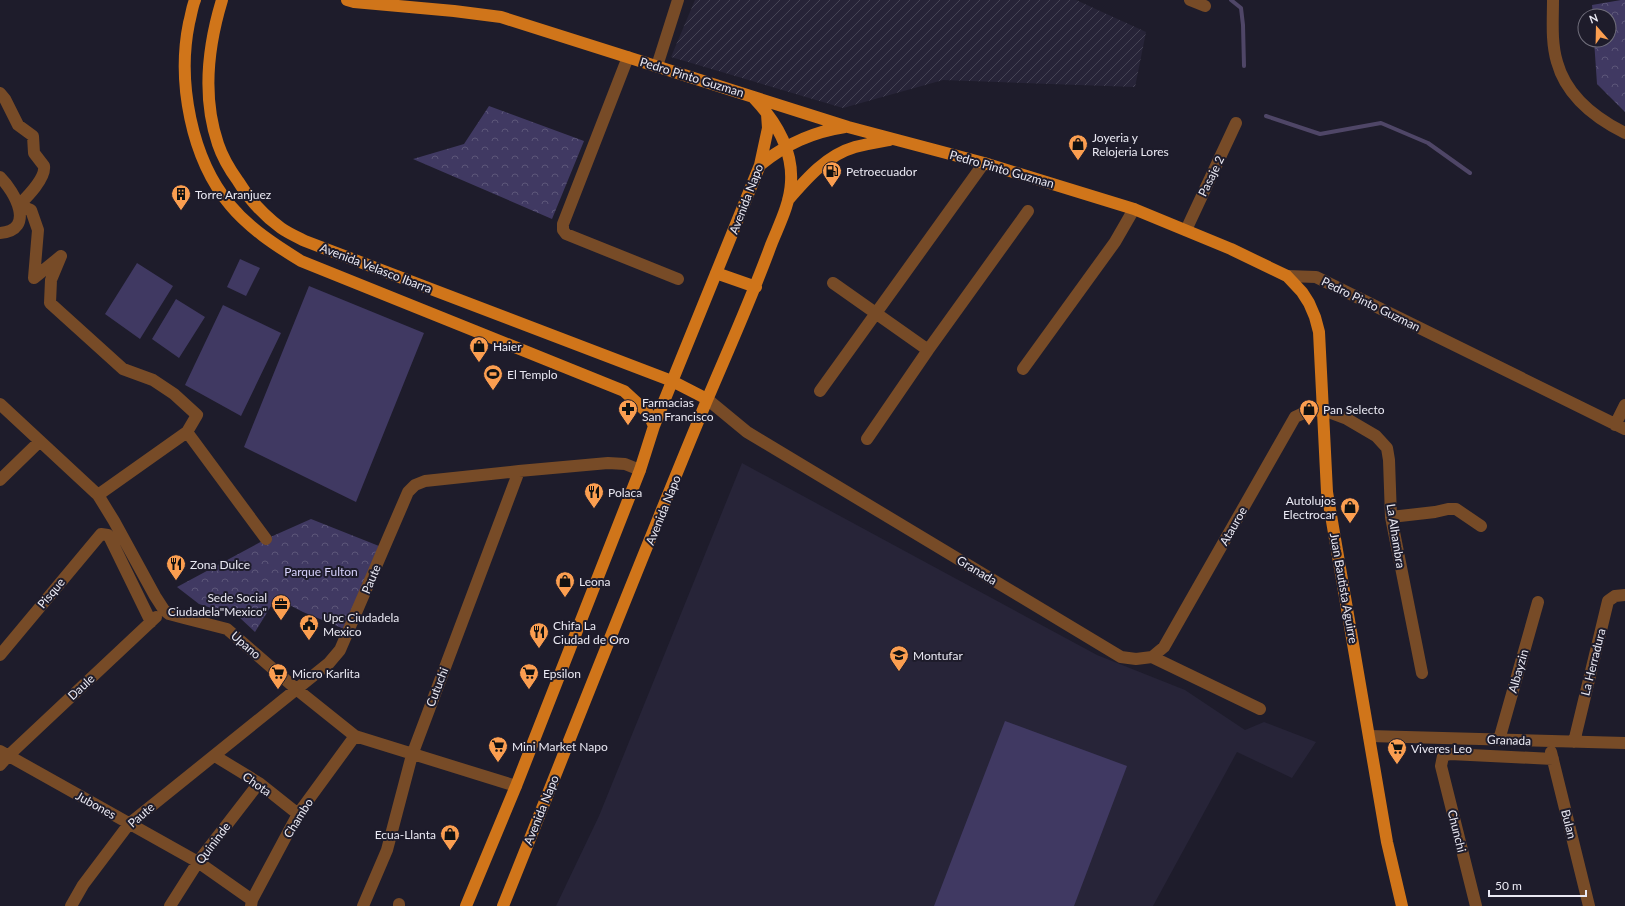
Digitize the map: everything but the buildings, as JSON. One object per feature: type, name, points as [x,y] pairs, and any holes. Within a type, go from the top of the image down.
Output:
[{"type":"main road","name":"Avenida Velasco Ibarra","points":[[195,0],[186,39],[185,68],[187,100],[196,141],[212,180],[229,204],[247,223],[276,245],[301,261],[624,391],[648,412],[654,426]]},
{"type":"main road","name":"Avenida Velasco Ibarra","points":[[222,0],[213,28],[208,68],[209,98],[212,121],[218,144],[232,172],[245,193],[266,216],[281,228],[305,241],[672,381],[708,399]]},
{"type":"main road","name":"Pedro Pinto Guzman","points":[[352,1],[456,5],[501,18],[891,140],[984,163],[1134,209],[1231,249],[1287,276]]},
{"type":"main road","name":"Avenida Napo","points":[[502,906],[708,399],[756,287],[788,201],[791,183],[790,164],[786,146],[778,129],[752,96]]},
{"type":"main road","name":"Avenida Napo","points":[[466,906],[516,786],[640,470],[654,426],[760,165],[767,134],[767,114]]},
{"type":"main road","points":[[760,165],[786,146],[816,133],[848,127]]},
{"type":"main road","points":[[788,201],[808,177],[832,158],[855,147],[891,140]]},
{"type":"main road","points":[[716,273],[756,287]]},
{"type":"main road","name":"Juan Bautista Aguirre","points":[[1287,276],[1302,292],[1315,317],[1319,332],[1327,492],[1387,842],[1402,906]]},
{"type":"street","points":[[657,66],[678,0]]},
{"type":"street","points":[[1190,0],[1205,6]]},
{"type":"street","points":[[1553,0],[1555,52],[1557,62],[1567,85],[1590,111],[1605,122],[1625,133]]},
{"type":"street","points":[[628,57],[565,217],[563,230],[566,234],[678,279]]},
{"type":"street","points":[[0,93],[5,99],[18,125],[33,136],[34,153],[44,166],[45,170],[33,190],[19,205]]},
{"type":"street","name":"Pasaje 2","points":[[1186,230],[1236,123]]},
{"type":"street","points":[[820,391],[984,163]]},
{"type":"street","points":[[0,177],[8,186],[19,205],[20,214],[17,225],[10,231],[0,233]]},
{"type":"street","points":[[19,205],[31,210],[38,230],[34,278],[61,256],[51,280],[50,303],[123,369],[153,380],[174,394],[197,415],[187,432],[98,495]]},
{"type":"street","points":[[1023,369],[1115,242],[1134,209]]},
{"type":"street","points":[[867,439],[928,350],[1028,211]]},
{"type":"street","name":"Pedro Pinto Guzman","points":[[1287,276],[1316,276],[1620,427]]},
{"type":"street","points":[[833,283],[928,350]]},
{"type":"street","name":"Granada","points":[[708,399],[747,432],[1121,657],[1136,659],[1152,657],[1260,709]]},
{"type":"street","points":[[0,404],[98,495],[164,610]]},
{"type":"street","points":[[1620,427],[1625,405]]},
{"type":"street","name":"La Alhambra","points":[[1323,410],[1347,419],[1371,433],[1376,436],[1387,448],[1390,460],[1391,517],[1422,673]]},
{"type":"street","name":"Atauroe","points":[[1152,657],[1164,647],[1295,417],[1308,411],[1323,410]]},
{"type":"street","points":[[187,432],[266,539]]},
{"type":"street","points":[[0,480],[40,441]]},
{"type":"street","name":"Paute","points":[[71,906],[83,885],[129,824],[214,756],[295,688],[328,663],[340,650],[408,492],[415,485],[425,481],[519,470],[608,463],[625,464],[640,470]]},
{"type":"street","name":"Cutuchi","points":[[363,906],[387,850],[412,755],[519,470]]},
{"type":"street","points":[[1391,517],[1456,509],[1481,526]]},
{"type":"street","name":"Pisque","points":[[0,655],[98,536],[105,534],[110,538],[151,622]]},
{"type":"street","name":"La Herradura","points":[[1574,742],[1608,601],[1615,596],[1625,595]]},
{"type":"street","name":"Albayzin","points":[[1499,740],[1538,602]]},
{"type":"street","name":"Upano","points":[[164,610],[177,616],[227,629],[295,688],[355,736],[412,755],[516,786]]},
{"type":"street","name":"Daule","points":[[3,757],[164,610]]},
{"type":"street","name":"Chambo","points":[[252,903],[298,814],[355,736]]},
{"type":"street","name":"Granada","points":[[1369,736],[1625,743]]},
{"type":"street","name":"Bulan","points":[[1548,741],[1589,906]]},
{"type":"street","name":"Chunchi","points":[[1476,906],[1441,766],[1443,756],[1450,754],[1553,759]]},
{"type":"street","name":"Chota","points":[[214,756],[259,783],[298,814]]},
{"type":"street","name":"Jubones","points":[[3,757],[198,862],[252,903]]},
{"type":"street","name":"Quininde","points":[[170,906],[198,862],[259,783]]},
{"type":"shaded area","points":[[695,0],[1076,0],[1146,32],[1135,87],[943,80],[843,108],[671,57]]},
{"type":"shaded area","name":"Montufar","points":[[742,463],[1097,655],[1185,690],[1245,730],[1264,722],[1316,742],[1292,778],[1237,752],[1153,906],[556,906],[599,816]]},
{"type":"green space","points":[[1625,0],[1625,112],[1597,84],[1595,48],[1617,48],[1617,8],[1592,8],[1592,5]]},
{"type":"green space","points":[[489,106],[584,141],[552,219],[413,159],[464,144]]},
{"type":"green space","points":[[240,259],[260,268],[246,296],[227,287]]},
{"type":"green space","points":[[137,263],[173,286],[140,339],[105,314]]},
{"type":"green space","points":[[309,286],[424,333],[356,502],[244,447]]},
{"type":"green space","points":[[176,299],[205,317],[179,358],[152,339]]},
{"type":"green space","points":[[223,305],[281,333],[241,416],[185,385]]},
{"type":"green space","name":"Parque Fulton","points":[[311,519],[384,548],[349,631],[303,612],[276,598],[255,632],[239,617],[199,604],[177,587],[266,539]]},
{"type":"green space","points":[[1005,721],[1127,766],[1074,906],[934,906]]},
{"type":"waterway","points":[[1231,0],[1241,8],[1244,66]]},
{"type":"waterway","points":[[1266,116],[1320,134],[1381,123],[1428,143],[1470,173]]},
{"type":"place","name":"Joyeria y Relojeria Lores","points":[[1078,161]]},
{"type":"place","name":"Petroecuador","points":[[832,188]]},
{"type":"place","name":"Torre Aranjuez","points":[[181,211]]},
{"type":"place","name":"Haier","points":[[479,363]]},
{"type":"place","name":"El Templo","points":[[493,391]]},
{"type":"place","name":"Farmacias San Francisco","points":[[628,426]]},
{"type":"place","name":"Pan Selecto","points":[[1309,426]]},
{"type":"place","name":"Polaca","points":[[594,509]]},
{"type":"place","name":"Autolujos Electrocar","points":[[1350,524]]},
{"type":"place","name":"Zona Dulce","points":[[176,581]]},
{"type":"place","name":"Leona","points":[[565,598]]},
{"type":"place","name":"Sede Social Ciudadela\"Mexico\"","points":[[281,621]]},
{"type":"place","name":"Upc Ciudadela Mexico","points":[[309,641]]},
{"type":"place","name":"Chifa La Ciudad de Oro","points":[[539,649]]},
{"type":"place","name":"Montufar","points":[[899,672]]},
{"type":"place","name":"Micro Karlita","points":[[278,690]]},
{"type":"place","name":"Epsilon","points":[[529,690]]},
{"type":"place","name":"Mini Market Napo","points":[[498,763]]},
{"type":"place","name":"Viveres Leo","points":[[1397,765]]},
{"type":"place","name":"Ecua-Llanta","points":[[450,851]]}]
